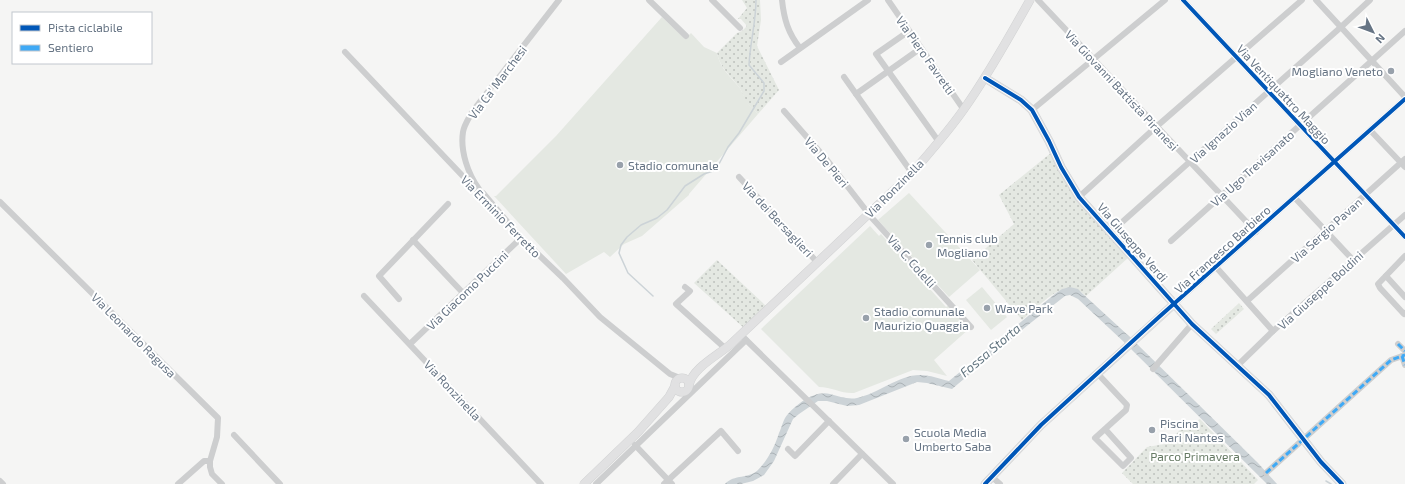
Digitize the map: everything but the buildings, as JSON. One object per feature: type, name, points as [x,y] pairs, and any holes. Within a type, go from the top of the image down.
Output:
[{"type":"street","name":"Via Ca' Marchesi","points":[[483,193],[473,181],[469,172],[463,146],[463,131],[472,112],[559,0]]},
{"type":"street","points":[[649,0],[686,36]]},
{"type":"street","points":[[712,0],[740,28]]},
{"type":"street","points":[[782,0],[789,31],[792,38],[800,48]]},
{"type":"street","points":[[780,62],[868,0]]},
{"type":"street","name":"Via Piero Favretti","points":[[888,0],[964,110]]},
{"type":"street","name":"Via Ronzinella","points":[[596,484],[634,443],[744,338],[818,262],[912,173],[964,110],[985,78],[1030,0]]},
{"type":"street","name":"Via Giovanni Battista Piranesi","points":[[1038,0],[1256,232]]},
{"type":"street","points":[[1032,110],[1165,0]]},
{"type":"street","name":"Via Ventiquattro Maggio","points":[[1183,0],[1334,163],[1405,237]]},
{"type":"street","points":[[1079,196],[1302,0]]},
{"type":"street","points":[[1316,0],[1405,98]]},
{"type":"street","name":"Via Ignazio Vian","points":[[1111,232],[1370,0]]},
{"type":"street","points":[[909,31],[876,54],[939,142]]},
{"type":"street","name":"Via Ugo Trevisanato","points":[[1171,241],[1405,31]]},
{"type":"street","points":[[856,94],[921,48]]},
{"type":"street","name":"Via Erminio Ferretto","points":[[345,52],[476,190],[483,193],[521,238],[563,278],[606,323],[680,382]]},
{"type":"street","points":[[844,77],[912,173]]},
{"type":"street","name":"Via Giuseppe Verdi","points":[[985,78],[1021,100],[1032,110],[1061,167],[1079,196],[1192,324],[1269,395],[1320,462],[1342,484]]},
{"type":"street","name":"Via Francesco Barbiero","points":[[985,484],[1041,425],[1405,98]]},
{"type":"street","name":"Via De Pieri","points":[[784,111],[827,160],[869,214]]},
{"type":"street","points":[[1370,130],[1404,163]]},
{"type":"street","name":"Via Sergio Pavan","points":[[1247,301],[1325,229],[1404,163]]},
{"type":"street","name":"Via dei Bersaglieri","points":[[739,176],[818,262]]},
{"type":"street","points":[[1295,198],[1353,260]]},
{"type":"street","name":"Via Leonardo Ragusa","points":[[0,202],[218,418],[217,437],[210,461]]},
{"type":"street","points":[[399,299],[379,276],[448,204]]},
{"type":"street","name":"Via C. Colelli","points":[[869,214],[971,326]]},
{"type":"street","name":"Via Giuseppe Boldini","points":[[1237,366],[1273,331],[1405,215]]},
{"type":"street","name":"Via Giacomo Puccini","points":[[412,342],[521,238]]},
{"type":"street","points":[[413,240],[464,294]]},
{"type":"street","points":[[1405,256],[1378,284],[1404,314],[1405,312]]},
{"type":"street","points":[[1216,267],[1273,331]]},
{"type":"street","points":[[1386,276],[1405,297]]},
{"type":"street","points":[[685,287],[690,291],[676,304],[726,349]]},
{"type":"street","name":"Via Ronzinella","points":[[364,296],[541,484]]},
{"type":"street","points":[[1155,367],[1192,324]]},
{"type":"street","points":[[744,338],[893,484]]},
{"type":"street","name":"Via Ronzinella","points":[[584,484],[634,443],[680,382],[744,338]]},
{"type":"street","points":[[1398,344],[1404,354],[1405,365]]},
{"type":"street","points":[[1266,472],[1391,360],[1404,354]]},
{"type":"street","points":[[1098,374],[1125,401],[1128,407],[1095,438],[1123,466],[1131,458],[1105,430]]},
{"type":"street","name":"Via Ronzinella","points":[[666,400],[687,390],[680,382]]},
{"type":"street","points":[[788,449],[795,456],[829,421]]},
{"type":"street","points":[[634,443],[668,483],[721,431],[738,452]]},
{"type":"street","points":[[234,435],[280,484]]},
{"type":"street","points":[[833,484],[862,454]]},
{"type":"street","points":[[178,484],[204,461],[210,461],[212,474],[222,484]]},
{"type":"street","points":[[992,477],[1000,484]]},
{"type":"street","points":[[0,481],[3,484]]},
{"type":"green space","points":[[742,0],[760,0],[761,20],[757,46],[779,90],[758,114],[746,102],[740,89],[720,63],[717,53],[737,33],[742,31],[747,26],[741,19],[738,19],[747,8]]},
{"type":"green space","name":"Stadio comunale","points":[[662,17],[685,39],[691,33],[704,47],[717,53],[718,58],[728,75],[739,87],[748,104],[758,114],[689,195],[642,236],[624,244],[610,257],[604,252],[566,274],[494,196],[496,196],[556,136]]},
{"type":"green space","points":[[1052,152],[1059,168],[1129,257],[1086,296],[1074,288],[1063,289],[1051,296],[1022,320],[972,260],[1014,224],[999,195]]},
{"type":"green space","name":"Tennis club Mogliano","points":[[909,193],[980,270],[949,297],[878,220]]},
{"type":"green space","name":"Stadio comunale Maurizio Quaggia","points":[[870,226],[879,236],[881,234],[946,307],[949,305],[969,329],[934,360],[947,376],[927,371],[913,370],[854,393],[819,387],[761,329]]},
{"type":"green space","points":[[717,260],[766,306],[744,328],[694,283]]},
{"type":"green space","name":"Wave Park","points":[[982,287],[1007,317],[991,330],[966,300]]},
{"type":"green space","points":[[1239,303],[1244,309],[1216,334],[1211,329]]},
{"type":"green space","name":"Parco Primavera","points":[[1200,419],[1258,480],[1254,484],[1133,484],[1122,473],[1147,447],[1165,444],[1180,430]]},
{"type":"water","points":[[1070,287],[1078,289],[1131,338],[1125,343],[1078,299],[1070,295],[1065,296],[952,389],[917,382],[859,405],[847,406],[827,401],[818,401],[793,419],[774,461],[764,475],[753,481],[741,484],[725,484],[733,479],[750,475],[758,470],[771,453],[786,416],[807,398],[824,393],[847,398],[857,398],[865,396],[904,378],[920,375],[949,381],[1056,293],[1062,289]]},
{"type":"water","points":[[1136,343],[1258,463],[1277,484],[1267,484],[1130,348]]},
{"type":"waterway","points":[[653,296],[628,273],[619,253],[621,245],[627,237],[641,225],[657,218],[667,210],[685,186],[704,174],[713,171],[739,133],[764,91],[764,83],[749,65],[756,0]]},
{"type":"waterway","name":"Fossa Storta","points":[[1326,481],[1331,484]]},
{"type":"marked path","points":[[1398,344],[1405,351]]},
{"type":"marked path","points":[[1266,473],[1391,360],[1405,355]]},
{"type":"marked path","points":[[1402,356],[1405,365]]},
{"type":"cycle path","points":[[1183,0],[1405,237]]},
{"type":"cycle path","points":[[985,78],[1021,100],[1032,110],[1061,167],[1079,197],[1192,324],[1269,395],[1321,462],[1342,484]]},
{"type":"cycle path","points":[[985,484],[1041,425],[1159,317],[1405,99]]},
{"type":"place","name":"Mogliano Veneto","points":[[1391,71]]},
{"type":"place","name":"Stadio comunale","points":[[620,165]]},
{"type":"place","name":"Tennis club Mogliano","points":[[929,245]]},
{"type":"place","name":"Wave Park","points":[[987,308]]},
{"type":"place","name":"Stadio comunale Maurizio Quaggia","points":[[866,318]]},
{"type":"place","name":"Piscina Rari Nantes","points":[[1152,430]]},
{"type":"place","name":"Scuola Media Umberto Saba","points":[[906,439]]}]
